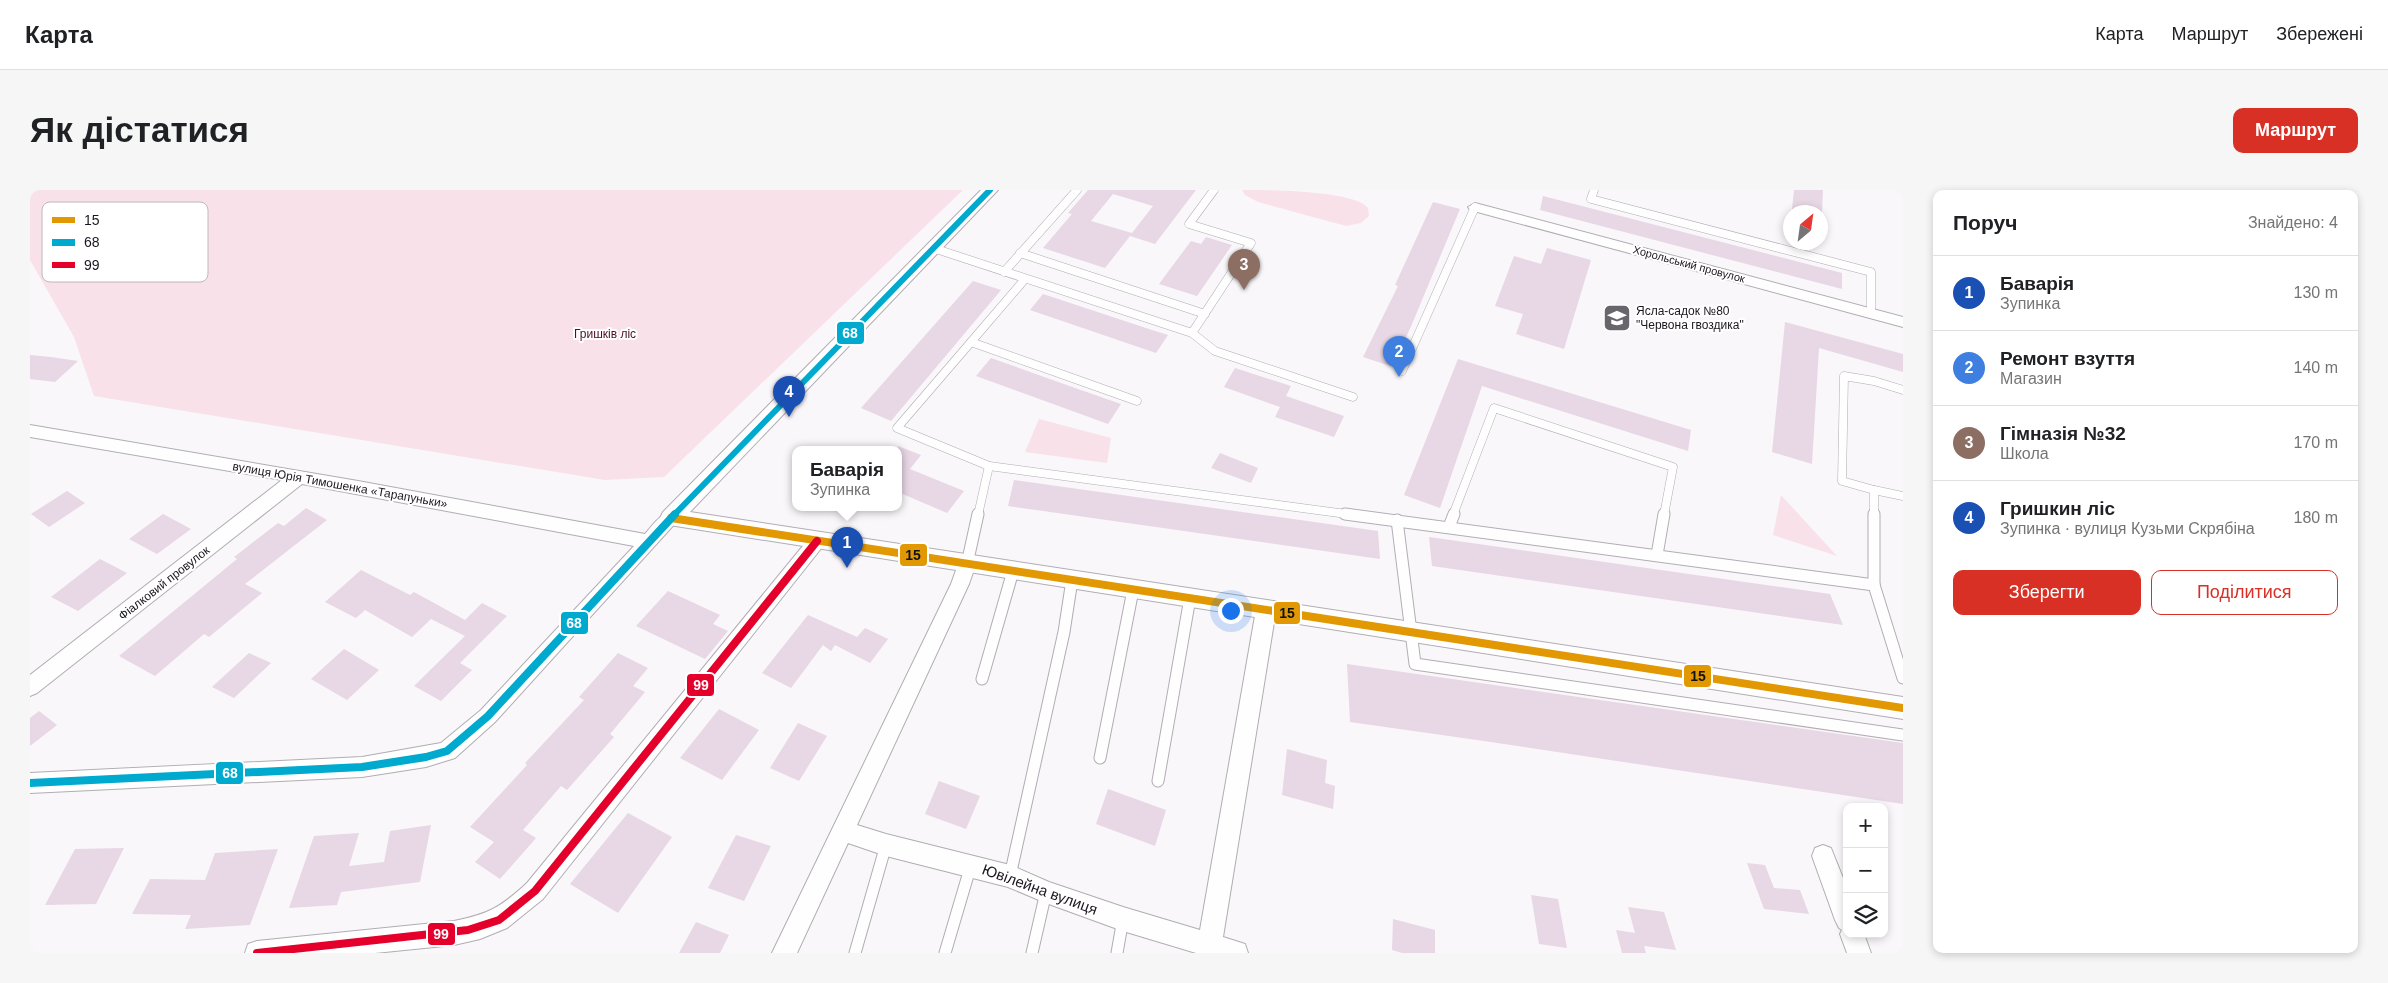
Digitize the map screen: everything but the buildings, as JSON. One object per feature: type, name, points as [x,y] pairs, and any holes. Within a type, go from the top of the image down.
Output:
[{"type":"street","points":[[31,784],[362,767],[426,757],[447,751],[488,716],[699,488],[990,190]]},
{"type":"street","name":"Хорольський провулок","points":[[1474,207],[1903,322]]},
{"type":"street","name":"вулиця Юрія Тимошенка «Тарапуньки»","points":[[30,431],[358,487],[649,542]]},
{"type":"street","name":"Фіалковий провулок","points":[[30,688],[297,478]]},
{"type":"street","points":[[699,488],[701,500],[712,518],[728,527]]},
{"type":"street","points":[[671,518],[1903,708]]},
{"type":"street","points":[[257,953],[454,933],[486,927],[510,914],[535,891],[817,541]]},
{"type":"street","points":[[784,953],[960,584],[967,564]]},
{"type":"street","points":[[1209,949],[1266,610]]},
{"type":"street","name":"Ювілейна вулиця","points":[[843,830],[886,845],[1010,876],[1046,892],[1209,949],[1236,953]]},
{"type":"street","points":[[1823,856],[1843,909]]},
{"type":"street","points":[[1853,938],[1859,953]]},
{"type":"lane","points":[[1004,272],[1077,190]]},
{"type":"lane","points":[[1192,333],[1252,243],[1189,224],[1214,190]]},
{"type":"lane","points":[[1594,190],[1591,199],[1871,272],[1871,313]]},
{"type":"lane","points":[[1402,371],[1474,207]]},
{"type":"lane","points":[[934,248],[1192,333],[1214,351],[1353,397]]},
{"type":"lane","points":[[1020,254],[1204,314]]},
{"type":"lane","points":[[1025,278],[897,428],[990,466],[1874,585]]},
{"type":"lane","points":[[970,342],[1136,401]]},
{"type":"lane","points":[[1903,390],[1844,376],[1842,482],[1903,496]]},
{"type":"lane","points":[[1450,527],[1494,408],[1673,467],[1656,555]]},
{"type":"lane","points":[[967,564],[990,466]]},
{"type":"lane","points":[[1874,490],[1874,585],[1903,678]]},
{"type":"lane","points":[[1397,520],[1416,664],[1903,735]]},
{"type":"lane","points":[[982,679],[1013,571]]},
{"type":"lane","points":[[1010,876],[1064,632],[1072,580]]},
{"type":"lane","points":[[1100,758],[1133,590]]},
{"type":"lane","points":[[1158,781],[1190,598]]},
{"type":"lane","points":[[855,953],[886,845]]},
{"type":"lane","points":[[945,953],[971,865]]},
{"type":"lane","points":[[1032,953],[1046,892]]},
{"type":"lane","points":[[1117,953],[1123,919]]},
{"type":"green space","name":"Гришків ліс","points":[[30,190],[963,190],[664,477],[605,480],[94,396],[74,337],[43,282],[208,282],[208,202],[42,202],[42,281],[30,260]]},
{"type":"green space","points":[[1242,190],[1328,194],[1359,202],[1368,208],[1369,216],[1361,223],[1346,226],[1258,202],[1245,195]]},
{"type":"green space","points":[[1039,419],[1111,438],[1107,463],[1025,452]]},
{"type":"green space","points":[[1781,495],[1837,556],[1773,535]]},
{"type":"transit line","name":"68","points":[[30,783],[362,767],[426,757],[447,751],[488,716],[699,488],[990,190]]},
{"type":"transit line","name":"15","points":[[671,518],[1903,708]]},
{"type":"transit line","name":"99","points":[[257,953],[454,933],[490,924],[507,915],[535,891],[817,541]]},
{"type":"place","name":"Гімназія №32","points":[[1244,290]]},
{"type":"place","name":"Ясла-садок №80 \"Червона гвоздика\"","points":[[1617,318]]},
{"type":"place","name":"Ремонт взуття","points":[[1399,377]]},
{"type":"place","name":"Гришкин ліс","points":[[789,417]]},
{"type":"place","name":"Баварія","points":[[847,568]]}]
